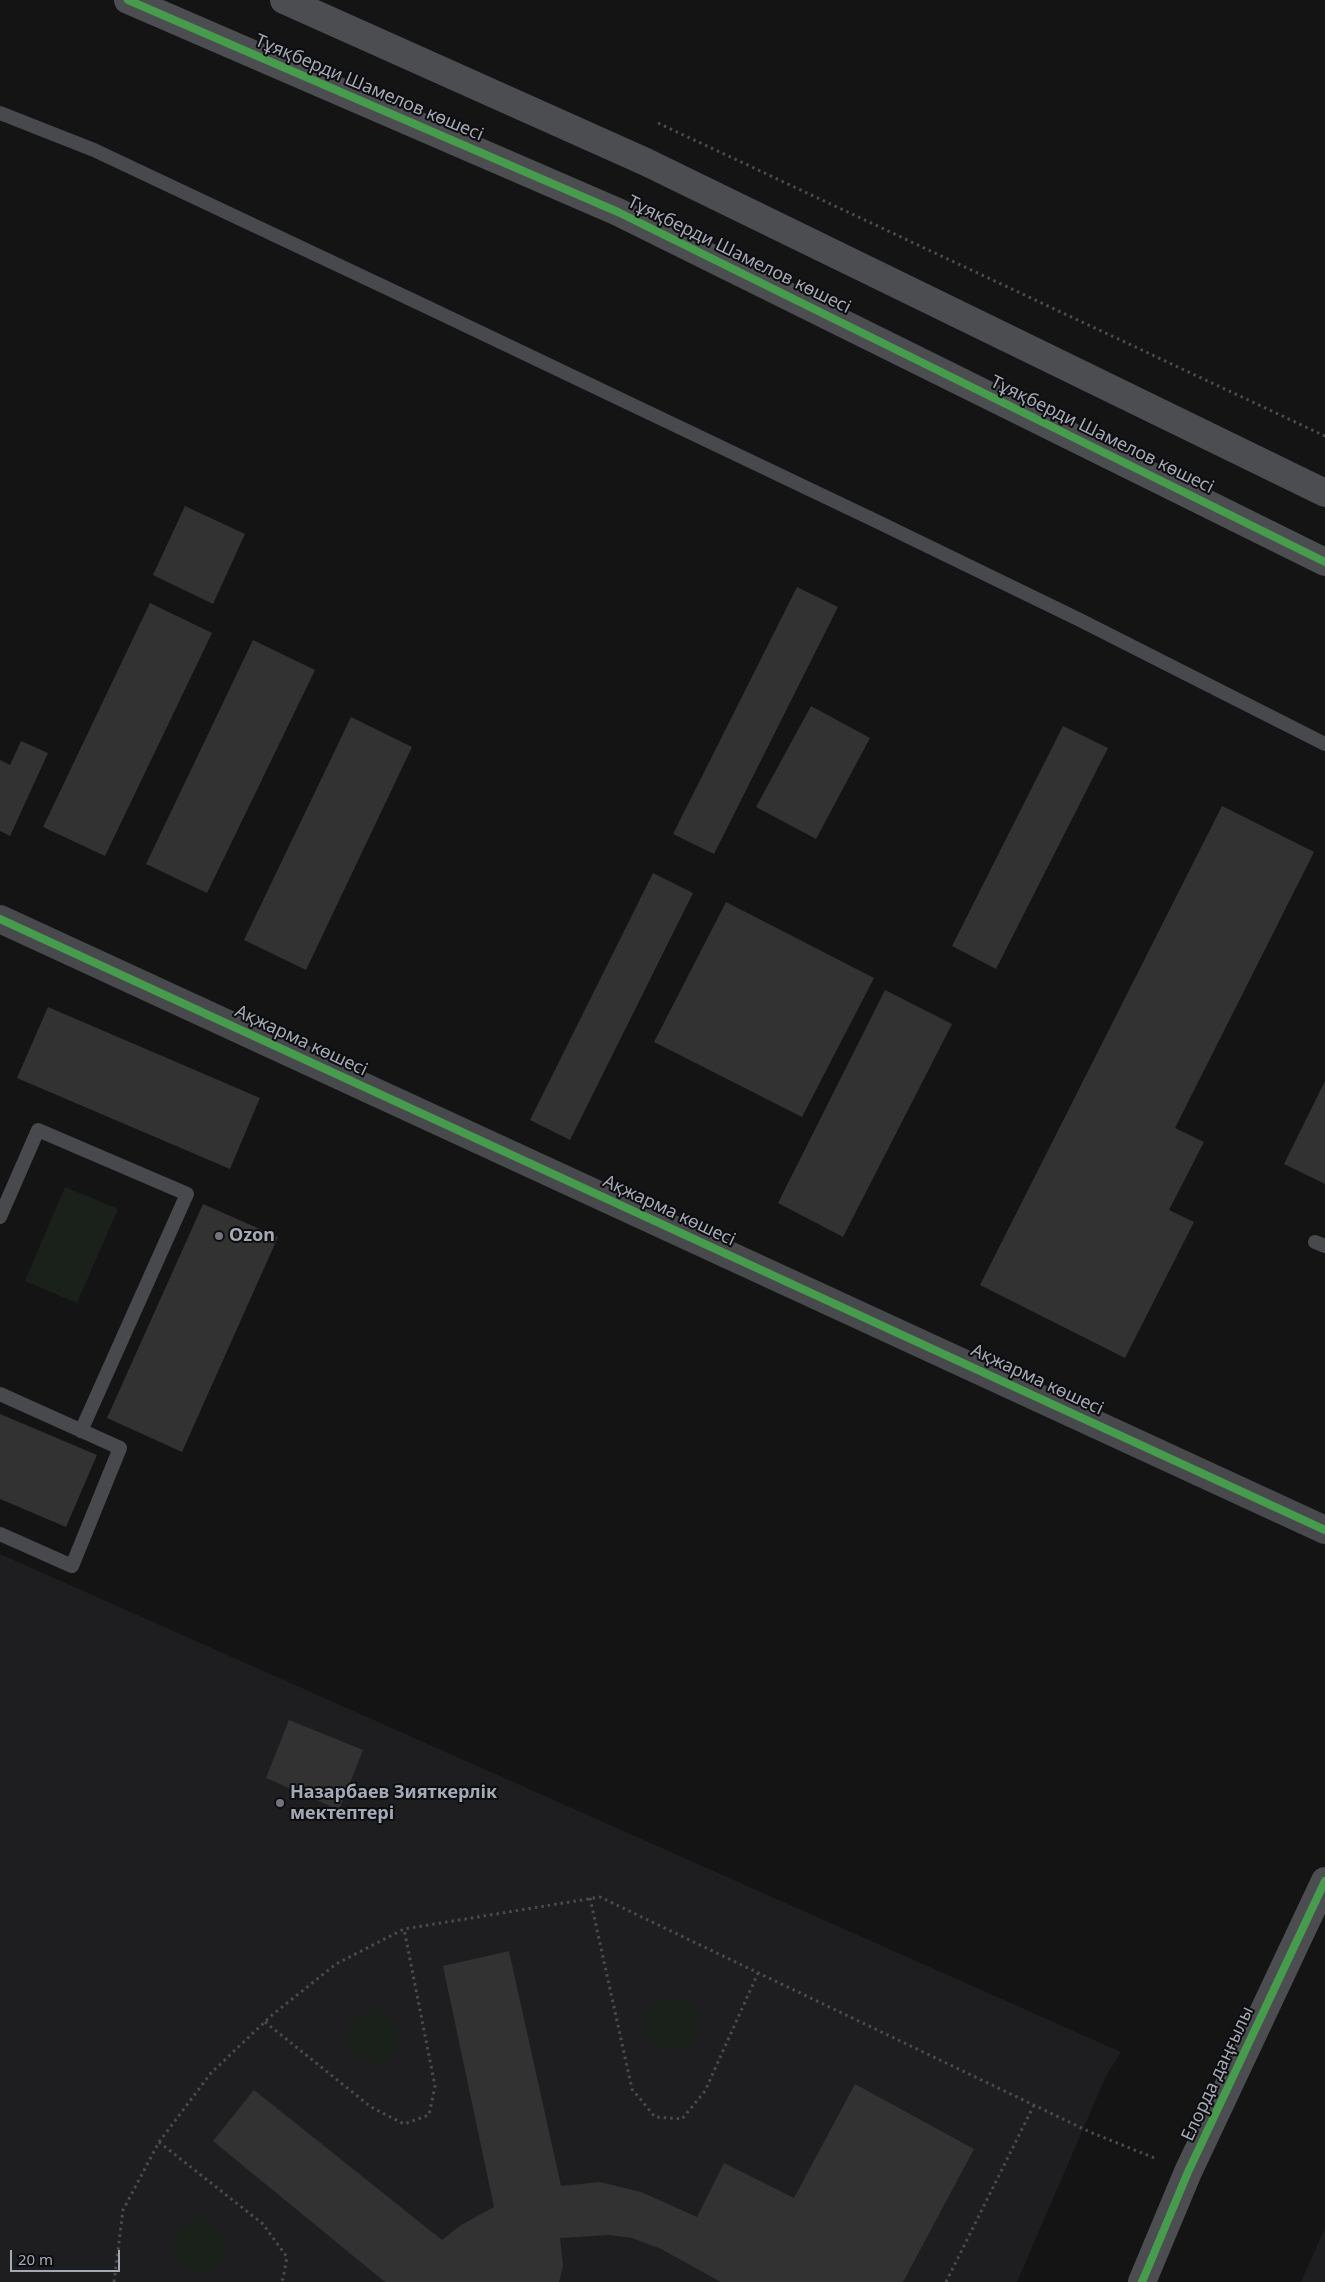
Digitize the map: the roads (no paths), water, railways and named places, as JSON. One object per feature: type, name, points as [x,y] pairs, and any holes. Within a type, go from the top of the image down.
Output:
[{"type":"street","name":"Тұяқберди Шамелов көшесі","points":[[128,0],[618,212],[1325,562]]},
{"type":"street","points":[[301,4],[646,162],[1325,493]]},
{"type":"street","name":"Ақжарма көшесі","points":[[0,920],[1325,1530]]},
{"type":"street","name":"Елорда даңғылы","points":[[1142,2282],[1188,2172],[1325,1881]]},
{"type":"lane","points":[[0,113],[94,150],[445,315],[1026,594],[1325,744]]},
{"type":"lane","points":[[0,1217],[38,1130],[187,1194],[81,1431]]},
{"type":"lane","points":[[0,1394],[120,1448],[72,1566],[0,1534]]},
{"type":"place","name":"Ozon","points":[[219,1236]]},
{"type":"place","name":"Назарбаев Зияткерлік мектептері","points":[[280,1803]]}]
